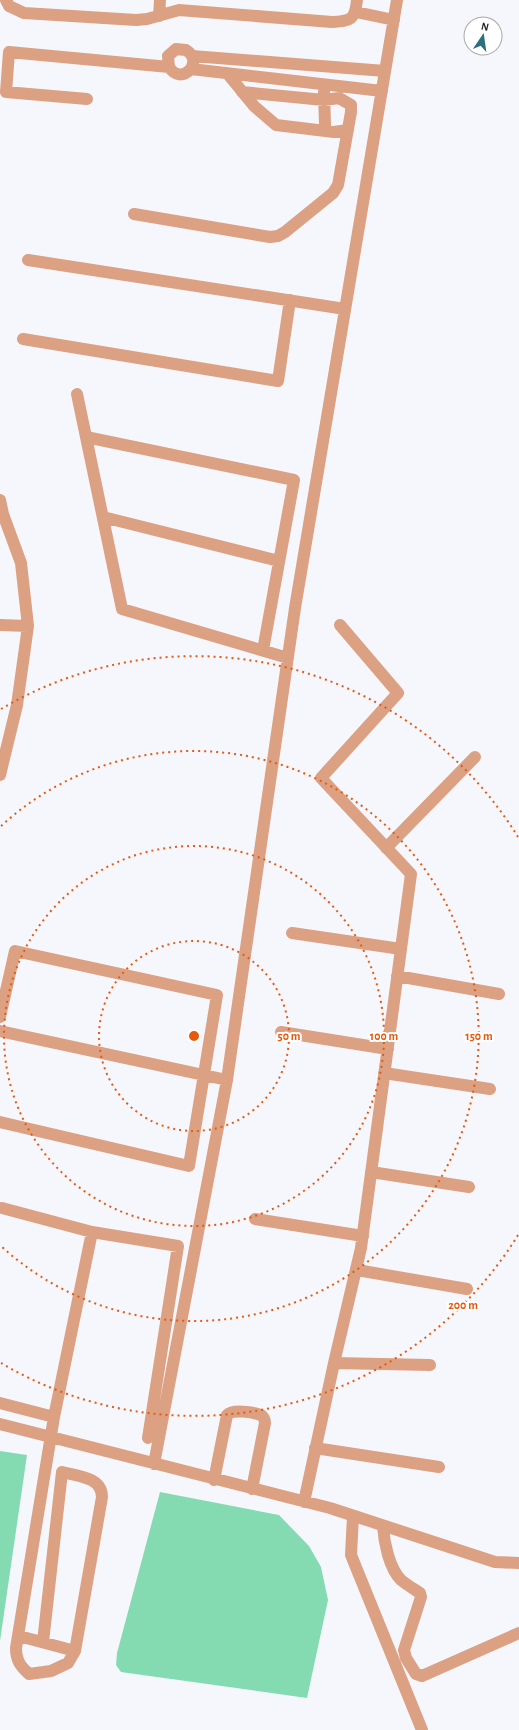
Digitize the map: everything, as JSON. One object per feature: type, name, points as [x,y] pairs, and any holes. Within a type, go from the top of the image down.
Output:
[{"type":"street","points":[[6,0],[9,6],[24,13],[147,20],[179,10],[332,22],[348,20],[353,17],[356,12],[357,0]]},
{"type":"street","points":[[159,16],[160,0]]},
{"type":"street","points":[[154,1464],[226,1080],[288,658],[397,0]]},
{"type":"street","points":[[356,12],[394,20]]},
{"type":"street","points":[[87,100],[6,92],[9,52],[169,67],[176,74],[187,73],[191,69],[193,65],[192,56],[186,50],[176,49],[168,56],[169,67]]},
{"type":"street","points":[[192,56],[385,71]]},
{"type":"street","points":[[191,69],[382,90]]},
{"type":"street","points":[[227,73],[254,106],[276,125],[334,132],[348,130]]},
{"type":"street","points":[[323,130],[325,125],[324,84]]},
{"type":"street","points":[[134,214],[270,237],[278,236],[327,198],[336,189],[348,130],[351,105],[338,98],[324,100],[242,92]]},
{"type":"street","points":[[28,260],[345,309]]},
{"type":"street","points":[[23,340],[278,381],[290,300]]},
{"type":"street","points":[[77,394],[122,609],[288,658]]},
{"type":"street","points":[[86,437],[294,480],[263,650]]},
{"type":"street","points":[[0,500],[2,514],[21,563],[28,626],[17,704],[0,775]]},
{"type":"street","points":[[103,517],[279,561]]},
{"type":"street","points":[[0,625],[28,626]]},
{"type":"street","points":[[304,1502],[334,1363],[357,1270],[363,1236],[411,874],[321,778],[398,693],[340,625]]},
{"type":"street","points":[[386,848],[476,757]]},
{"type":"street","points":[[292,933],[401,949]]},
{"type":"street","points":[[0,1017],[15,951],[217,995],[189,1166],[0,1122]]},
{"type":"street","points":[[398,976],[499,994]]},
{"type":"street","points":[[0,1031],[226,1080]]},
{"type":"street","points":[[281,1032],[388,1049]]},
{"type":"street","points":[[384,1073],[490,1089]]},
{"type":"street","points":[[371,1172],[469,1187]]},
{"type":"street","points":[[1,1210],[92,1232],[178,1246],[148,1438]]},
{"type":"street","points":[[255,1219],[363,1236]]},
{"type":"street","points":[[45,1468],[95,1481],[102,1490],[75,1652],[68,1663],[51,1671],[29,1674],[21,1666],[16,1657],[16,1648],[19,1636],[45,1468],[50,1438],[92,1232]]},
{"type":"street","points":[[357,1270],[468,1289]]},
{"type":"street","points":[[334,1363],[430,1365]]},
{"type":"street","points":[[0,1402],[54,1417]]},
{"type":"street","points":[[214,1480],[227,1415],[232,1411],[261,1415],[265,1419],[265,1423],[252,1489]]},
{"type":"street","points":[[0,1424],[304,1502],[495,1562],[519,1563]]},
{"type":"street","points":[[315,1448],[439,1467]]},
{"type":"street","points":[[43,1642],[62,1472]]},
{"type":"street","points":[[352,1516],[351,1555],[422,1730]]},
{"type":"street","points":[[383,1526],[384,1542],[394,1570],[401,1580],[420,1593],[421,1597],[404,1650],[406,1658],[416,1674],[422,1676],[519,1632]]},
{"type":"street","points":[[19,1636],[75,1652]]},
{"type":"green space","points":[[0,1451],[27,1455],[0,1641]]},
{"type":"green space","points":[[160,1492],[279,1515],[309,1546],[321,1567],[328,1600],[307,1698],[121,1672],[116,1665],[117,1653]]}]
